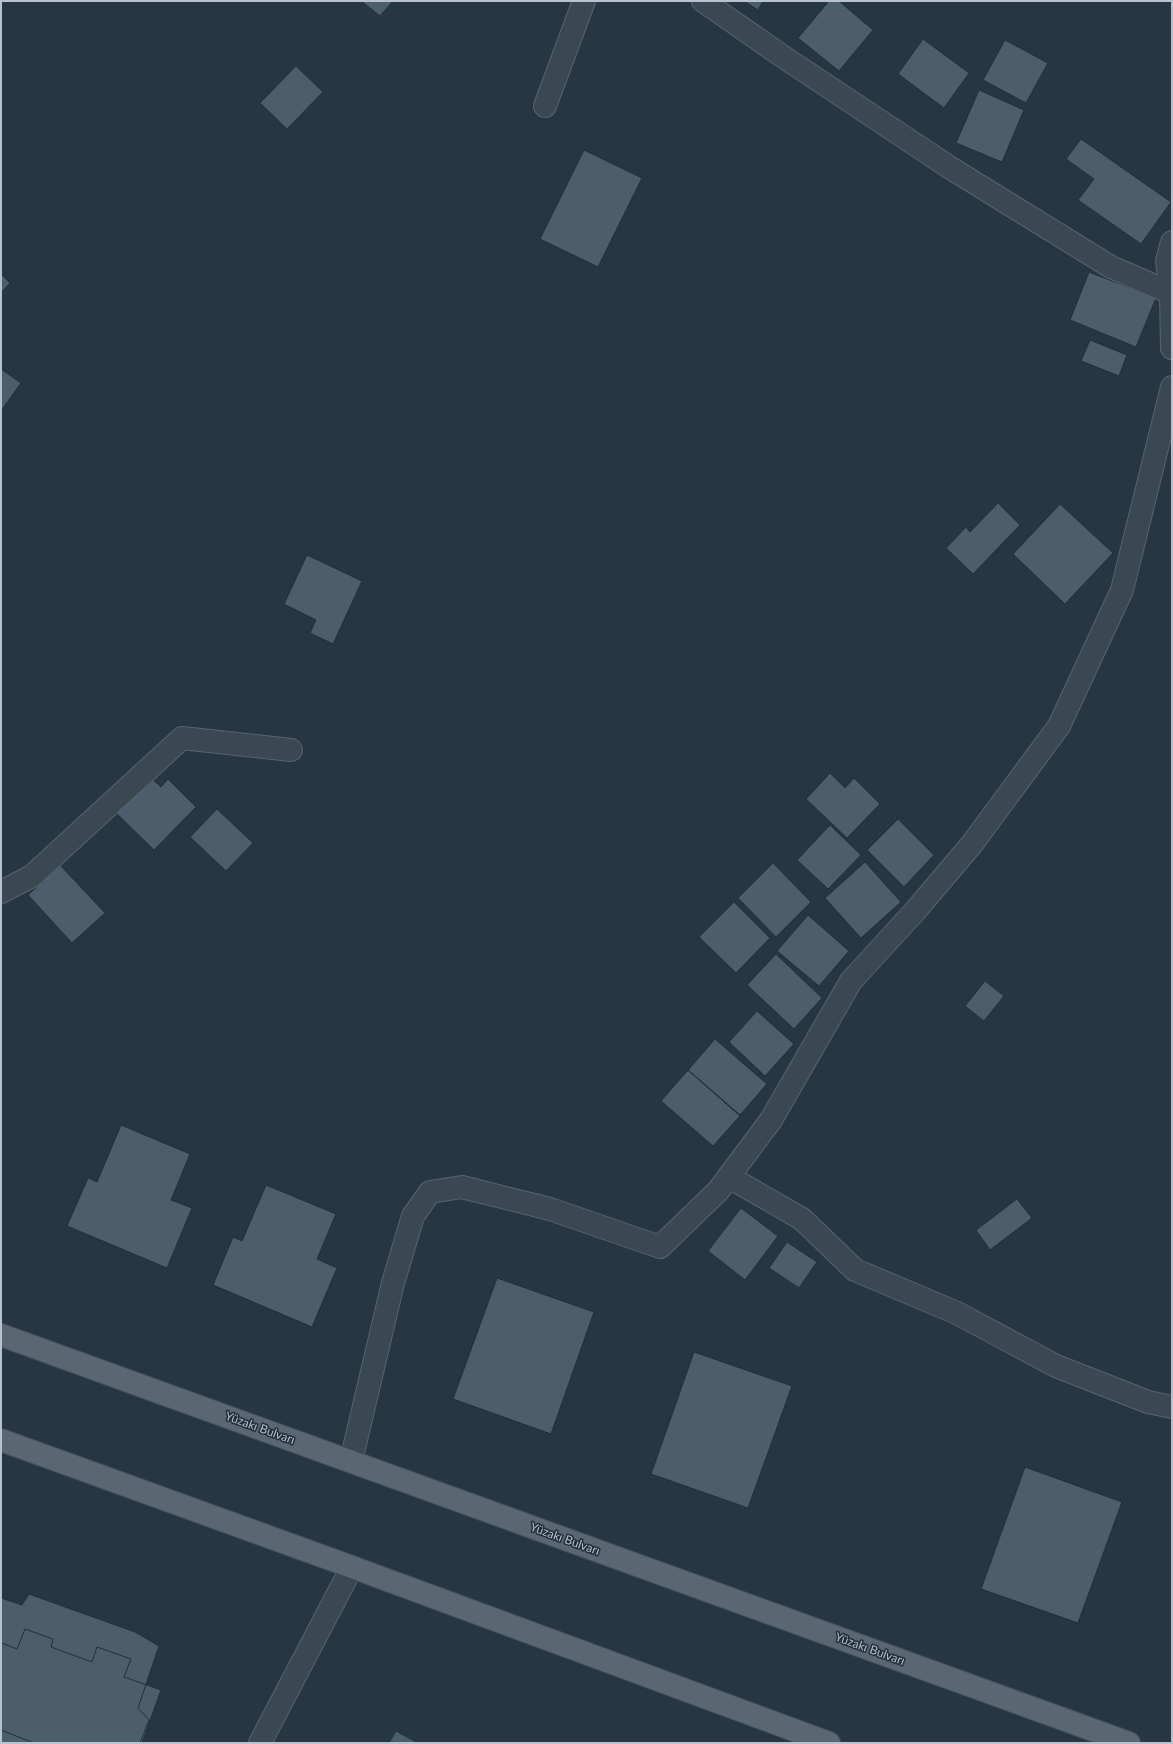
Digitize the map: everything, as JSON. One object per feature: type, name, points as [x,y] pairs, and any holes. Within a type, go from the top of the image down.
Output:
[{"type":"main road","name":"Yüzakı Bulvarı","points":[[1,1335],[1129,1743]]},
{"type":"main road","points":[[1,1440],[352,1567],[829,1743]]},
{"type":"street","points":[[545,106],[584,1]]},
{"type":"street","points":[[703,1],[785,58],[949,167],[1111,267],[1171,293]]},
{"type":"street","points":[[1172,242],[1167,261],[1171,293],[1172,348]]},
{"type":"street","points":[[351,1461],[392,1283],[413,1216],[430,1192],[462,1187],[550,1209],[660,1247],[718,1191],[771,1120],[851,981],[916,910],[972,844],[1059,726],[1122,590],[1172,386]]},
{"type":"street","points":[[1,892],[32,876],[182,738],[291,750]]},
{"type":"street","points":[[728,1177],[802,1219],[855,1270],[957,1313],[1056,1366],[1148,1402],[1172,1407]]},
{"type":"street","points":[[260,1743],[352,1567]]},
{"type":"building","points":[[361,1],[393,1],[380,16]]},
{"type":"building","points":[[744,1],[763,1],[758,10]]},
{"type":"building","points":[[829,1],[839,1],[873,30],[839,71],[798,38]]},
{"type":"building","points":[[923,39],[969,73],[944,108],[898,74]]},
{"type":"building","points":[[1005,40],[1048,63],[1026,103],[983,80]]},
{"type":"building","points":[[296,66],[323,92],[287,129],[260,103]]},
{"type":"building","points":[[979,90],[1024,110],[1002,162],[956,143]]},
{"type":"building","points":[[1081,139],[1171,202],[1141,244],[1078,200],[1094,179],[1066,159]]},
{"type":"building","points":[[584,150],[642,178],[598,267],[540,239]]},
{"type":"building","points":[[1089,272],[1156,298],[1136,347],[1070,320]]},
{"type":"building","points":[[1,274],[10,283],[1,293]]},
{"type":"building","points":[[1090,340],[1127,355],[1119,376],[1081,361]]},
{"type":"building","points":[[1,369],[21,383],[1,411]]},
{"type":"building","points":[[998,503],[1020,525],[973,574],[946,548],[966,527],[970,532]]},
{"type":"building","points":[[1060,504],[1113,553],[1065,604],[1013,554]]},
{"type":"building","points":[[307,555],[362,581],[333,644],[310,633],[316,620],[284,604]]},
{"type":"building","points":[[830,773],[845,788],[854,778],[880,804],[847,838],[806,799]]},
{"type":"building","points":[[149,776],[161,787],[168,779],[196,807],[154,850],[114,811]]},
{"type":"building","points":[[217,809],[253,843],[226,871],[190,837]]},
{"type":"building","points":[[898,819],[934,855],[904,887],[867,850]]},
{"type":"building","points":[[830,825],[861,855],[828,889],[797,860]]},
{"type":"building","points":[[865,862],[901,902],[861,938],[825,898]]},
{"type":"building","points":[[773,863],[811,902],[776,937],[738,898]]},
{"type":"building","points":[[60,865],[105,913],[72,943],[28,895]]},
{"type":"building","points":[[734,902],[770,938],[736,973],[699,937]]},
{"type":"building","points":[[808,915],[849,951],[819,986],[777,951]]},
{"type":"building","points":[[776,954],[822,998],[794,1029],[747,985]]},
{"type":"building","points":[[985,981],[1004,996],[984,1021],[965,1006]]},
{"type":"building","points":[[757,1011],[794,1044],[765,1076],[729,1042]]},
{"type":"building","points":[[715,1039],[767,1084],[740,1115],[688,1070]]},
{"type":"building","points":[[688,1070],[740,1116],[713,1146],[661,1101]]},
{"type":"building","points":[[121,1125],[190,1154],[171,1200],[192,1208],[167,1268],[67,1226],[88,1178],[97,1182]]},
{"type":"building","points":[[266,1185],[336,1214],[317,1259],[337,1268],[312,1327],[213,1285],[233,1237],[242,1241]]},
{"type":"building","points":[[1017,1199],[1032,1218],[990,1250],[976,1230]]},
{"type":"building","points":[[741,1208],[778,1236],[745,1280],[708,1251]]},
{"type":"building","points":[[787,1242],[817,1262],[799,1288],[769,1268]]},
{"type":"building","points":[[497,1278],[594,1312],[551,1434],[453,1399]]},
{"type":"building","points":[[694,1352],[792,1386],[748,1508],[651,1474]]},
{"type":"building","points":[[1025,1467],[1122,1502],[1078,1623],[981,1589]]},
{"type":"building","points":[[29,1594],[135,1632],[159,1646],[138,1708],[149,1720],[140,1743],[1,1743],[1,1598],[22,1605]]},
{"type":"building","points":[[25,1629],[53,1639],[51,1647],[92,1662],[97,1647],[131,1659],[124,1677],[161,1690],[142,1743],[34,1743],[1,1730],[1,1643],[17,1649]]},
{"type":"building","points":[[396,1731],[418,1743],[389,1743]]}]
